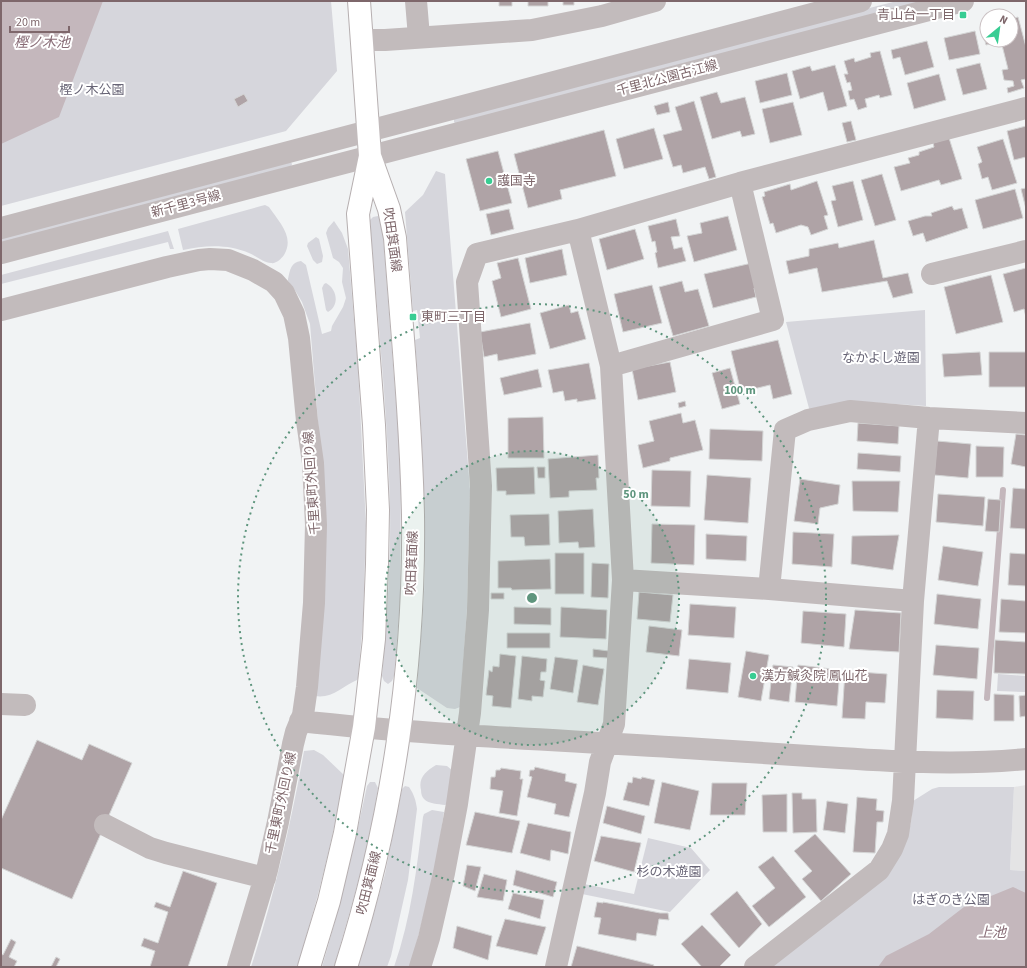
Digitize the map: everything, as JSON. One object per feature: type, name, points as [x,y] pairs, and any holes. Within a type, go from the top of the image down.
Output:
[{"type":"main road","name":"吹田箕面線","points":[[346,967],[362,912],[392,779],[406,670],[413,531],[411,456],[394,238],[389,209],[370,156],[359,1]]},
{"type":"main road","name":"吹田箕面線","points":[[309,967],[329,900],[345,833],[364,727],[374,639],[378,510],[373,417],[358,214],[370,156]]},
{"type":"street","points":[[416,1],[420,38]]},
{"type":"street","points":[[362,40],[420,38],[532,30],[602,16],[655,1]]},
{"type":"street","name":"千里北公園古江線","points":[[368,131],[861,1]]},
{"type":"street","name":"千里北公園古江線","points":[[370,156],[963,1]]},
{"type":"street","points":[[420,967],[429,938],[448,853],[470,705],[478,610],[481,486],[467,282],[477,254],[578,230],[740,183],[1026,108]]},
{"type":"street","name":"新千里3号線","points":[[1,228],[368,131]]},
{"type":"street","name":"新千里3号線","points":[[1,253],[370,156]]},
{"type":"street","points":[[611,366],[773,320],[740,183]]},
{"type":"street","points":[[556,967],[595,793],[600,762],[614,724],[623,580],[611,366],[578,230]]},
{"type":"street","points":[[932,274],[1026,251]]},
{"type":"street","name":"千里東町外回り線","points":[[1,310],[167,267],[210,259],[228,260],[253,270],[274,282],[284,293],[294,314],[299,338],[307,421],[313,463],[316,525],[314,603],[307,687],[303,715],[293,744],[278,822],[264,878],[238,967]]},
{"type":"street","points":[[769,589],[785,430],[808,420],[850,411],[929,418],[1026,423]]},
{"type":"street","points":[[754,967],[879,870],[890,852],[898,834],[903,801],[906,761],[913,602],[929,418]]},
{"type":"street","points":[[623,580],[769,589],[913,602]]},
{"type":"street","points":[[1,704],[25,705]]},
{"type":"street","points":[[300,721],[399,730],[574,742],[940,763],[1026,758]]},
{"type":"street","points":[[105,825],[150,848],[264,878]]},
{"type":"shaded area","points":[[1026,785],[1026,871],[1010,870],[1014,787]]},
{"type":"green space","name":"樫ノ木公園","points":[[1,1],[331,1],[337,71],[286,131],[1,206]]},
{"type":"green space","points":[[897,1],[924,1],[456,124],[454,122],[454,119],[779,31]]},
{"type":"green space","points":[[291,162],[291,167],[1,243],[1,237]]},
{"type":"green space","points":[[436,171],[445,174],[470,490],[467,608],[460,707],[455,709],[447,708],[417,688],[425,558],[421,421],[415,340],[420,338],[417,310],[413,311],[405,212],[423,195]]},
{"type":"green space","points":[[265,205],[269,207],[281,224],[287,236],[287,248],[284,255],[277,262],[268,263],[249,253],[233,248],[208,246],[183,250],[178,229]]},
{"type":"green space","points":[[378,216],[382,223],[401,467],[400,602],[394,676],[392,681],[388,684],[384,681],[382,676],[389,570],[389,471],[385,399],[370,220],[373,217]]},
{"type":"green space","points":[[334,221],[342,233],[348,249],[358,367],[366,525],[363,621],[357,680],[327,696],[315,696],[321,458],[310,324],[302,302],[288,279],[289,273],[295,263],[301,261],[306,265],[322,334],[331,331],[346,298],[342,282],[343,268],[339,262],[333,258],[326,233]]},
{"type":"green space","points":[[168,231],[174,249],[170,249],[168,242],[1,284],[1,275]]},
{"type":"green space","points":[[316,237],[319,239],[323,256],[322,262],[317,264],[313,260],[307,246],[308,243]]},
{"type":"green space","points":[[326,283],[333,289],[336,297],[336,301],[332,309],[328,312],[326,310],[322,288]]},
{"type":"green space","name":"なかよし遊園","points":[[925,310],[926,406],[850,401],[810,412],[786,322]]},
{"type":"green space","points":[[998,674],[1026,676],[1026,692],[997,691]]},
{"type":"green space","points":[[314,750],[323,755],[345,776],[324,872],[311,920],[297,967],[251,967],[281,860],[304,751]]},
{"type":"green space","points":[[436,765],[447,766],[453,771],[447,804],[445,805],[428,802],[421,794],[420,786],[422,778],[426,772]]},
{"type":"green space","points":[[370,782],[375,782],[378,788],[370,833],[359,878],[334,967],[322,967],[335,922],[367,786]]},
{"type":"green space","points":[[405,786],[409,787],[412,792],[417,809],[408,880],[391,956],[387,967],[358,967],[385,874],[402,789]]},
{"type":"green space","name":"はぎのき公園","points":[[939,787],[1014,787],[1010,870],[1026,871],[1026,967],[768,967],[908,834],[913,801],[932,789]]},
{"type":"green space","points":[[432,810],[444,812],[438,851],[425,910],[410,967],[394,967],[409,912],[416,874],[423,817],[424,814]]},
{"type":"green space","name":"杉の木遊園","points":[[648,838],[691,848],[710,870],[670,912],[582,894],[584,884],[634,894]]},
{"type":"water","name":"樫ノ木池","points":[[1,1],[103,1],[59,117],[1,144]]},
{"type":"water","name":"上池","points":[[1013,887],[1026,893],[1026,967],[878,967],[886,956],[929,934],[964,907]]},
{"type":"building","points":[[499,1],[512,1],[512,6],[499,6]]},
{"type":"building","points":[[528,1],[548,1],[548,6],[528,6]]},
{"type":"building","points":[[563,1],[574,1],[574,5],[563,5]]},
{"type":"building","points":[[1019,21],[1026,47],[1026,79],[1021,80],[1024,88],[1008,93],[1007,88],[1014,86],[1013,81],[1004,80],[1002,70],[1008,69],[1003,48],[1019,48]]},
{"type":"building","points":[[975,31],[980,54],[949,60],[944,38]]},
{"type":"building","points":[[927,41],[934,67],[905,75],[900,57],[893,59],[891,50]]},
{"type":"building","points":[[880,51],[892,95],[880,98],[879,95],[865,99],[867,107],[858,110],[854,99],[850,100],[848,91],[852,90],[850,82],[847,83],[844,74],[848,74],[844,61],[854,58],[855,62],[871,57],[870,53]]},
{"type":"building","points":[[980,63],[987,89],[963,95],[956,69]]},
{"type":"building","points":[[835,65],[847,106],[828,111],[823,92],[800,99],[792,71],[810,66],[812,71]]},
{"type":"building","points":[[787,73],[792,95],[760,103],[755,81]]},
{"type":"building","points":[[939,74],[946,100],[914,109],[907,83]]},
{"type":"building","points":[[717,92],[721,103],[745,97],[755,134],[742,137],[740,131],[712,139],[700,97]]},
{"type":"building","points":[[244,94],[248,101],[238,107],[234,99]]},
{"type":"building","points":[[694,101],[716,177],[709,179],[705,167],[683,173],[681,165],[673,167],[663,135],[682,130],[675,107]]},
{"type":"building","points":[[668,102],[670,112],[657,115],[654,106]]},
{"type":"building","points":[[793,102],[802,135],[770,143],[762,109]]},
{"type":"building","points":[[851,121],[856,140],[847,142],[842,123]]},
{"type":"building","points":[[1026,126],[1026,157],[1014,160],[1007,131]]},
{"type":"building","points":[[654,128],[663,159],[624,169],[616,139]]},
{"type":"building","points":[[604,130],[616,176],[560,190],[562,199],[528,208],[514,154]]},
{"type":"building","points":[[949,138],[962,179],[941,185],[939,180],[901,191],[894,167],[910,163],[908,158],[919,155],[919,152],[934,147],[933,143]]},
{"type":"building","points":[[1003,139],[1017,183],[992,190],[988,177],[982,179],[978,164],[982,162],[977,147]]},
{"type":"building","name":"護国寺","points":[[498,151],[512,203],[480,211],[466,159]]},
{"type":"building","points":[[882,174],[896,220],[875,226],[861,180]]},
{"type":"building","points":[[817,181],[828,215],[824,216],[828,229],[811,235],[808,227],[801,225],[776,233],[773,223],[770,224],[762,197],[765,196],[764,192],[790,184],[791,190]]},
{"type":"building","points":[[853,181],[863,220],[838,227],[831,201],[836,200],[832,186]]},
{"type":"building","points":[[1026,188],[1026,209],[1021,189]]},
{"type":"building","points":[[1015,189],[1023,218],[983,229],[975,200]]},
{"type":"building","points":[[952,206],[954,210],[962,208],[968,228],[926,242],[923,233],[913,236],[908,221],[925,216],[932,216],[931,213]]},
{"type":"building","points":[[509,209],[514,229],[491,235],[486,214]]},
{"type":"building","points":[[728,216],[737,250],[694,262],[687,236],[702,233],[700,223]]},
{"type":"building","points":[[676,219],[680,236],[671,237],[674,249],[682,247],[686,261],[658,268],[655,253],[657,252],[655,241],[652,242],[648,226]]},
{"type":"building","points":[[635,229],[644,259],[607,270],[599,239]]},
{"type":"building","points":[[874,240],[883,278],[908,273],[913,293],[893,298],[887,281],[822,292],[817,268],[789,274],[786,261],[809,256],[809,249],[838,243],[839,248]]},
{"type":"building","points":[[562,249],[567,275],[530,283],[525,258]]},
{"type":"building","points":[[518,258],[531,309],[501,317],[492,281],[501,278],[497,263]]},
{"type":"building","points":[[752,263],[758,287],[754,288],[756,297],[713,308],[704,274]]},
{"type":"building","points":[[1026,268],[1026,317],[1024,309],[1014,312],[1003,274]]},
{"type":"building","points":[[991,275],[1003,322],[956,334],[944,287]]},
{"type":"building","points":[[682,281],[685,292],[698,289],[709,326],[673,336],[659,287]]},
{"type":"building","points":[[652,285],[662,323],[623,332],[614,294]]},
{"type":"building","points":[[569,305],[571,313],[578,311],[586,339],[550,349],[540,313]]},
{"type":"building","points":[[530,323],[536,354],[498,361],[497,354],[484,357],[480,332]]},
{"type":"building","points":[[778,340],[792,394],[773,399],[770,385],[741,392],[731,351]]},
{"type":"building","points":[[980,352],[982,375],[944,377],[942,354]]},
{"type":"building","points":[[989,352],[1026,352],[1026,387],[989,387]]},
{"type":"building","points":[[670,362],[676,392],[638,400],[632,369]]},
{"type":"building","points":[[589,363],[596,399],[577,402],[577,399],[565,401],[563,391],[553,393],[548,370]]},
{"type":"building","points":[[730,368],[740,404],[722,409],[712,373]]},
{"type":"building","points":[[538,369],[542,387],[504,395],[500,378]]},
{"type":"building","points":[[685,401],[686,406],[679,408],[678,403]]},
{"type":"building","points":[[681,413],[683,423],[695,420],[703,450],[670,458],[670,461],[643,468],[638,445],[654,441],[649,421]]},
{"type":"building","points":[[543,417],[544,458],[508,458],[508,418]]},
{"type":"building","points":[[858,423],[899,426],[898,444],[857,441]]},
{"type":"building","points":[[710,429],[763,431],[762,461],[709,459]]},
{"type":"building","points":[[1016,434],[1026,435],[1026,467],[1011,464]]},
{"type":"building","points":[[937,441],[971,444],[968,478],[934,475]]},
{"type":"building","points":[[976,446],[1004,447],[1003,477],[976,477]]},
{"type":"building","points":[[858,453],[901,456],[900,472],[857,469]]},
{"type":"building","points":[[598,455],[599,478],[596,478],[597,490],[569,491],[569,497],[550,498],[548,459]]},
{"type":"building","points":[[534,467],[535,494],[506,495],[506,491],[497,491],[496,468]]},
{"type":"building","points":[[537,467],[545,467],[545,478],[538,478]]},
{"type":"building","points":[[652,470],[691,471],[690,507],[651,506]]},
{"type":"building","points":[[707,475],[751,478],[748,523],[704,520]]},
{"type":"building","points":[[800,479],[840,485],[838,504],[820,508],[818,524],[794,521]]},
{"type":"building","points":[[852,481],[900,481],[898,512],[853,511]]},
{"type":"building","points":[[1013,488],[1026,489],[1026,529],[1010,528]]},
{"type":"building","points":[[938,494],[985,497],[983,526],[936,522]]},
{"type":"building","points":[[988,499],[1001,500],[999,532],[985,531]]},
{"type":"building","points":[[593,509],[595,547],[579,548],[578,542],[559,543],[558,511]]},
{"type":"building","points":[[549,514],[550,545],[525,546],[524,537],[511,537],[510,515]]},
{"type":"building","points":[[652,524],[695,525],[694,565],[651,563]]},
{"type":"building","points":[[793,532],[834,534],[832,567],[792,564]]},
{"type":"building","points":[[706,534],[747,536],[746,561],[706,559]]},
{"type":"building","points":[[899,535],[893,570],[851,564],[852,536]]},
{"type":"building","points":[[943,546],[983,552],[978,586],[938,580]]},
{"type":"building","points":[[555,553],[584,553],[584,594],[555,594]]},
{"type":"building","points":[[1010,553],[1026,554],[1026,586],[1008,585]]},
{"type":"building","points":[[550,559],[551,589],[512,590],[511,588],[498,588],[498,561]]},
{"type":"building","points":[[592,563],[609,564],[608,598],[591,597]]},
{"type":"building","points":[[639,592],[673,595],[670,622],[637,619]]},
{"type":"building","points":[[491,593],[504,593],[504,599],[491,599]]},
{"type":"building","points":[[937,594],[981,599],[978,629],[934,624]]},
{"type":"building","points":[[1001,599],[1026,601],[1026,633],[999,632]]},
{"type":"building","points":[[690,604],[736,607],[734,638],[688,635]]},
{"type":"building","points":[[514,607],[551,608],[551,625],[514,624]]},
{"type":"building","points":[[561,607],[607,610],[606,639],[560,637]]},
{"type":"building","points":[[855,610],[901,613],[899,652],[849,649]]},
{"type":"building","points":[[803,611],[846,614],[844,647],[801,643]]},
{"type":"building","points":[[649,626],[682,630],[679,656],[646,652]]},
{"type":"building","points":[[507,633],[550,633],[550,648],[507,648]]},
{"type":"building","points":[[995,640],[1026,642],[1026,674],[994,673]]},
{"type":"building","points":[[936,645],[979,648],[977,679],[933,675]]},
{"type":"building","points":[[593,649],[609,651],[608,658],[593,657]]},
{"type":"building","name":"漢方鍼灸院 鳳仙花","points":[[746,651],[769,655],[761,701],[738,697]]},
{"type":"building","points":[[500,654],[516,656],[511,708],[492,706],[493,696],[486,695],[489,670],[492,672],[493,666],[499,667]]},
{"type":"building","points":[[522,656],[547,659],[546,672],[541,672],[540,680],[545,681],[543,697],[532,696],[532,701],[518,699]]},
{"type":"building","points":[[555,657],[578,660],[573,693],[550,689]]},
{"type":"building","points":[[689,659],[731,663],[728,693],[686,689]]},
{"type":"building","points":[[583,665],[604,669],[598,705],[577,702]]},
{"type":"building","points":[[773,665],[793,667],[789,702],[769,699]]},
{"type":"building","points":[[798,665],[840,670],[837,706],[795,702]]},
{"type":"building","points":[[845,671],[887,674],[885,703],[866,702],[865,719],[842,718]]},
{"type":"building","points":[[937,690],[974,691],[973,720],[936,718]]},
{"type":"building","points":[[994,694],[1014,695],[1014,721],[994,721]]},
{"type":"building","points":[[1026,695],[1026,716],[1020,717],[1019,696]]},
{"type":"building","points":[[37,740],[82,760],[89,744],[132,763],[72,899],[1,868],[1,820]]},
{"type":"building","points":[[535,767],[566,774],[565,781],[577,784],[569,817],[554,814],[556,804],[527,797],[532,777],[529,776],[530,770],[534,770]]},
{"type":"building","points":[[501,768],[521,771],[520,779],[523,779],[517,816],[499,813],[503,791],[490,789],[491,777],[495,777],[496,770],[500,770]]},
{"type":"building","points":[[633,777],[641,779],[642,777],[655,780],[649,806],[623,800],[628,782],[632,783]]},
{"type":"building","points":[[662,782],[699,791],[690,830],[654,823]]},
{"type":"building","points":[[712,783],[747,783],[745,815],[710,815]]},
{"type":"building","points":[[792,793],[802,793],[802,799],[816,799],[817,832],[793,833]]},
{"type":"building","points":[[787,794],[787,832],[763,832],[762,795]]},
{"type":"building","points":[[857,797],[877,799],[876,810],[884,811],[883,822],[877,822],[875,853],[853,852]]},
{"type":"building","points":[[827,801],[848,804],[845,833],[823,830]]},
{"type":"building","points":[[607,806],[645,816],[641,834],[603,823]]},
{"type":"building","points":[[475,812],[520,821],[512,853],[466,845]]},
{"type":"building","points":[[528,823],[571,832],[568,854],[551,850],[550,861],[520,853]]},
{"type":"building","points":[[815,834],[851,874],[821,901],[802,879],[812,871],[794,851]]},
{"type":"building","points":[[601,836],[641,843],[634,872],[594,861]]},
{"type":"building","points":[[773,856],[806,897],[769,927],[752,906],[775,888],[758,867]]},
{"type":"building","points":[[467,865],[481,867],[475,891],[463,886]]},
{"type":"building","points":[[516,870],[557,882],[553,897],[513,885]]},
{"type":"building","points":[[183,871],[217,883],[188,967],[150,967],[155,951],[141,946],[144,938],[158,943],[168,912],[154,907],[156,902],[170,907]]},
{"type":"building","points":[[484,874],[507,880],[503,901],[477,897]]},
{"type":"building","points":[[737,891],[762,924],[739,948],[710,914]]},
{"type":"building","points":[[513,893],[544,900],[540,919],[508,909]]},
{"type":"building","points":[[597,902],[660,913],[668,913],[669,920],[659,919],[656,936],[637,933],[636,941],[598,934],[601,918],[594,917]]},
{"type":"building","points":[[505,919],[546,927],[537,955],[496,946]]},
{"type":"building","points":[[702,925],[731,955],[719,967],[702,967],[681,944]]},
{"type":"building","points":[[457,926],[492,936],[488,960],[453,948]]},
{"type":"building","points":[[11,939],[16,942],[9,957],[17,961],[14,967],[1,967],[1,954],[3,955]]},
{"type":"building","points":[[577,946],[654,965],[653,967],[571,967]]},
{"type":"building","points":[[56,957],[60,959],[56,967],[51,967]]},
{"type":"waterway","points":[[987,698],[1003,490]]},
{"type":"place","name":"青山台一丁目","points":[[963,15]]},
{"type":"place","name":"護国寺","points":[[489,181]]},
{"type":"place","name":"東町三丁目","points":[[413,317]]},
{"type":"place","name":"漢方鍼灸院 鳳仙花","points":[[753,676]]}]
